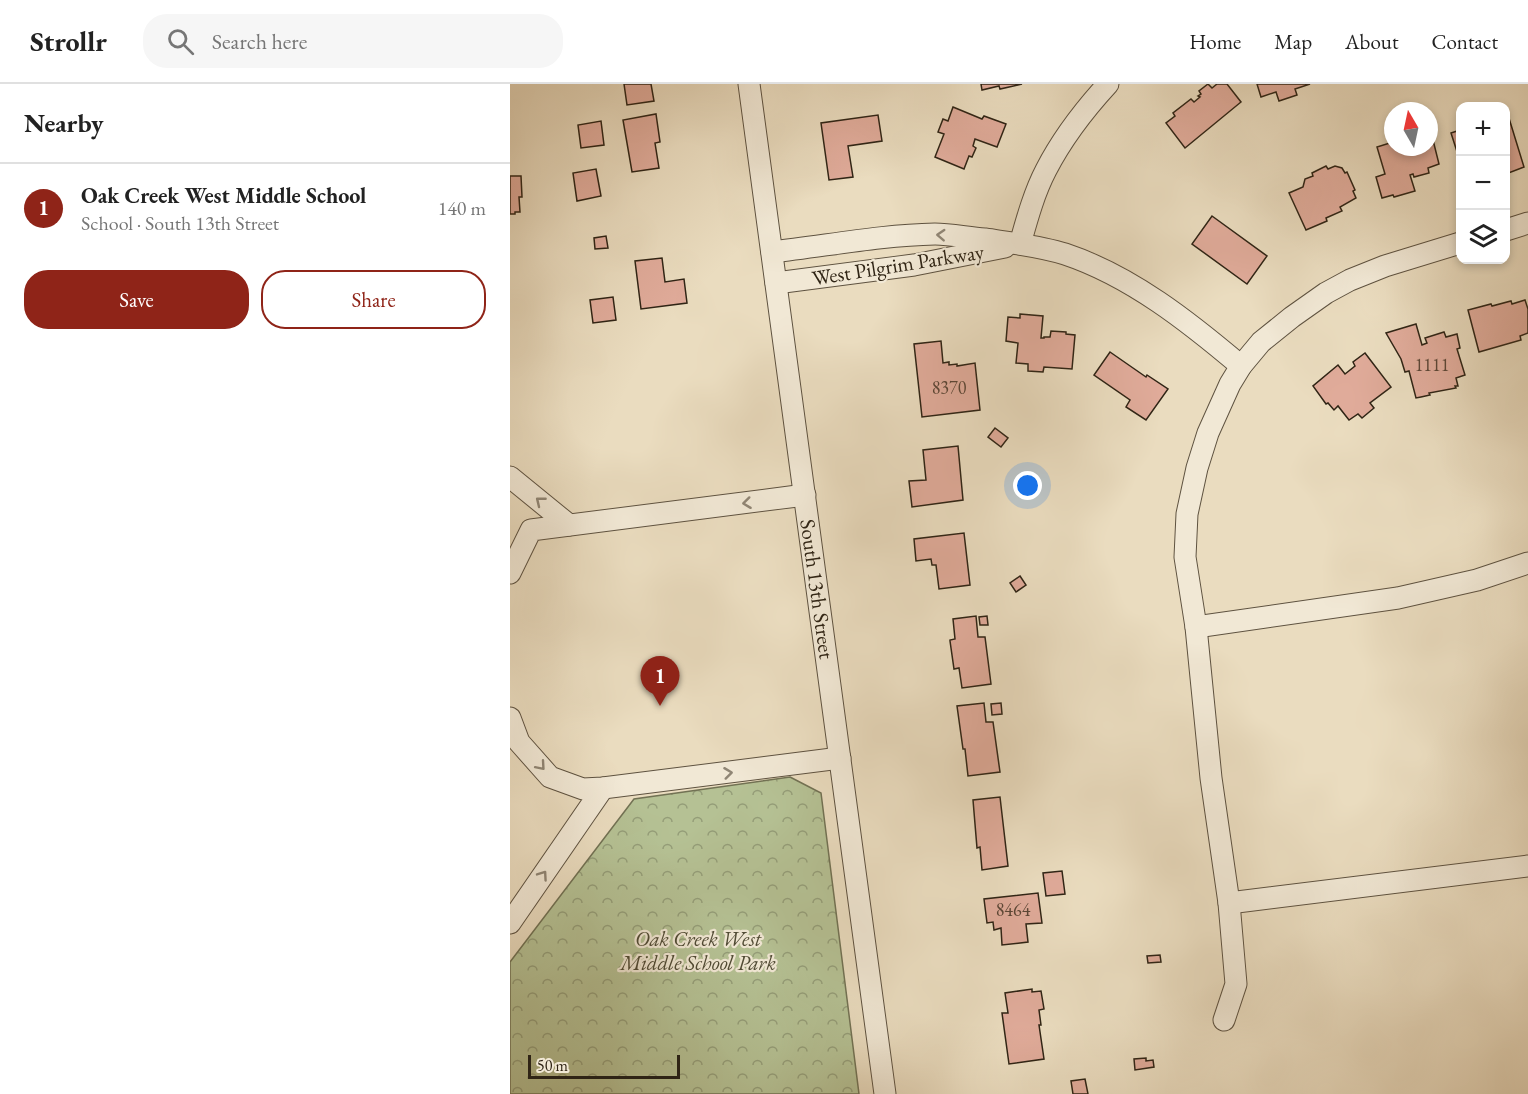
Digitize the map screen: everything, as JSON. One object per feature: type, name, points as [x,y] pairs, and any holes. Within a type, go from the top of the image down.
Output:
[{"type":"street","name":"South 13th Street","points":[[749,84],[885,1094]]},
{"type":"street","points":[[1020,244],[1046,169],[1060,145],[1108,84]]},
{"type":"street","points":[[1510,229],[1528,223]]},
{"type":"street","name":"West Pilgrim Parkway","points":[[772,252],[939,234],[1020,244],[1064,254],[1100,267],[1125,281],[1202,333],[1241,366]]},
{"type":"street","name":"West Pilgrim Parkway","points":[[776,283],[924,263],[1020,244]]},
{"type":"street","points":[[1224,1020],[1236,984],[1228,903],[1211,778],[1196,627],[1185,557],[1186,514],[1197,468],[1208,433],[1230,384],[1241,366],[1261,342],[1326,293],[1350,280],[1385,266],[1456,245]]},
{"type":"street","points":[[510,477],[569,525]]},
{"type":"street","points":[[510,573],[531,530],[805,495]]},
{"type":"street","points":[[1196,627],[1398,598],[1477,580],[1528,563]]},
{"type":"street","points":[[510,718],[519,742],[550,777],[583,789],[840,758]]},
{"type":"street","points":[[510,923],[603,788]]},
{"type":"street","points":[[1228,903],[1528,866]]},
{"type":"green space","name":"Oak Creek West Middle School Park","points":[[790,777],[821,793],[859,1094],[510,1094],[510,962],[634,799]]},
{"type":"building","points":[[624,84],[651,84],[654,101],[627,105]]},
{"type":"building","points":[[981,84],[1022,84],[982,90]]},
{"type":"building","points":[[1208,84],[1212,88],[1217,84],[1227,84],[1241,102],[1185,148],[1166,123],[1175,116],[1173,113],[1191,99],[1194,102],[1200,97],[1198,96],[1201,94],[1199,91]]},
{"type":"building","points":[[1257,84],[1310,84],[1295,89],[1297,95],[1279,101],[1276,92],[1261,97]]},
{"type":"building","points":[[953,107],[982,119],[984,116],[1006,124],[997,147],[975,139],[973,146],[976,148],[972,157],[969,156],[964,169],[935,157],[944,134],[938,132],[943,119],[948,121]]},
{"type":"building","points":[[656,114],[660,142],[655,143],[659,168],[632,172],[623,120]]},
{"type":"building","points":[[878,115],[882,141],[848,146],[853,177],[829,180],[821,123]]},
{"type":"building","points":[[601,121],[604,145],[581,148],[578,125]]},
{"type":"building","points":[[1510,122],[1524,167],[1510,172]]},
{"type":"building","points":[[1456,131],[1456,149],[1451,133]]},
{"type":"building","points":[[1384,145],[1384,156],[1437,156],[1439,164],[1428,168],[1429,173],[1414,177],[1413,174],[1410,175],[1415,191],[1382,198],[1376,177],[1385,174],[1377,147]]},
{"type":"building","points":[[1326,166],[1328,169],[1335,166],[1342,168],[1345,173],[1347,172],[1356,198],[1340,207],[1342,211],[1326,218],[1327,221],[1306,230],[1289,193],[1303,187],[1305,179]]},
{"type":"building","points":[[596,169],[601,196],[577,201],[573,173]]},
{"type":"building","points":[[510,176],[521,176],[520,212],[515,212],[515,214],[510,214]]},
{"type":"building","points":[[1212,216],[1267,256],[1247,284],[1192,244]]},
{"type":"building","points":[[606,236],[608,248],[595,249],[594,238]]},
{"type":"building","points":[[662,258],[665,282],[684,279],[687,303],[641,309],[635,261]]},
{"type":"building","points":[[613,297],[616,320],[593,323],[590,300]]},
{"type":"building","points":[[1525,300],[1528,309],[1528,333],[1520,336],[1521,340],[1479,352],[1468,310],[1491,304],[1492,306],[1511,301],[1512,304]]},
{"type":"building","points":[[1020,314],[1043,316],[1041,338],[1050,337],[1051,331],[1075,335],[1072,369],[1044,367],[1043,372],[1028,371],[1028,364],[1016,363],[1018,343],[1006,341],[1008,317],[1020,318]]},
{"type":"building","points":[[1416,324],[1422,345],[1427,343],[1425,338],[1444,332],[1446,337],[1457,334],[1460,348],[1457,349],[1465,375],[1456,378],[1458,386],[1455,386],[1456,388],[1416,398],[1409,371],[1405,372],[1401,359],[1386,333]]},
{"type":"building","points":[[941,341],[943,363],[949,362],[949,365],[957,364],[957,366],[975,363],[980,410],[922,417],[914,344]]},
{"type":"building","points":[[1110,352],[1168,389],[1146,420],[1126,407],[1130,400],[1094,375]]},
{"type":"building","points":[[1365,353],[1391,387],[1370,403],[1374,408],[1362,418],[1358,414],[1349,420],[1338,406],[1334,410],[1328,403],[1326,404],[1313,386],[1338,365],[1345,374],[1355,366],[1353,362]]},
{"type":"building","points":[[995,428],[1008,438],[1001,447],[988,437]]},
{"type":"building","points":[[958,446],[963,500],[912,507],[909,481],[926,480],[923,450]]},
{"type":"building","points":[[964,533],[970,585],[939,589],[936,565],[932,565],[931,559],[916,561],[914,539]]},
{"type":"building","points":[[1020,576],[1026,585],[1016,592],[1010,583]]},
{"type":"building","points":[[976,616],[978,637],[985,637],[991,684],[962,688],[959,668],[954,669],[950,641],[955,639],[953,619]]},
{"type":"building","points":[[987,616],[988,625],[980,625],[979,617]]},
{"type":"building","points":[[984,703],[986,722],[993,722],[1000,772],[968,776],[957,706]]},
{"type":"building","points":[[1001,703],[1002,714],[992,715],[991,704]]},
{"type":"building","points":[[1000,797],[1008,866],[982,870],[980,847],[977,848],[973,800]]},
{"type":"building","points":[[1062,871],[1065,894],[1046,896],[1043,873]]},
{"type":"building","points":[[1038,893],[1042,923],[1026,924],[1028,942],[1002,945],[1001,928],[994,930],[993,922],[987,923],[984,899]]},
{"type":"building","points":[[1160,955],[1161,962],[1148,963],[1147,956]]},
{"type":"building","points":[[1032,989],[1032,992],[1041,991],[1044,1009],[1039,1010],[1041,1025],[1039,1025],[1044,1059],[1009,1064],[1002,1013],[1008,1013],[1005,993]]},
{"type":"building","points":[[1146,1058],[1146,1061],[1153,1060],[1154,1067],[1135,1070],[1134,1059]]},
{"type":"building","points":[[1085,1079],[1088,1094],[1073,1094],[1071,1081]]},
{"type":"place","name":"Oak Creek West Middle School","points":[[660,706]]}]
